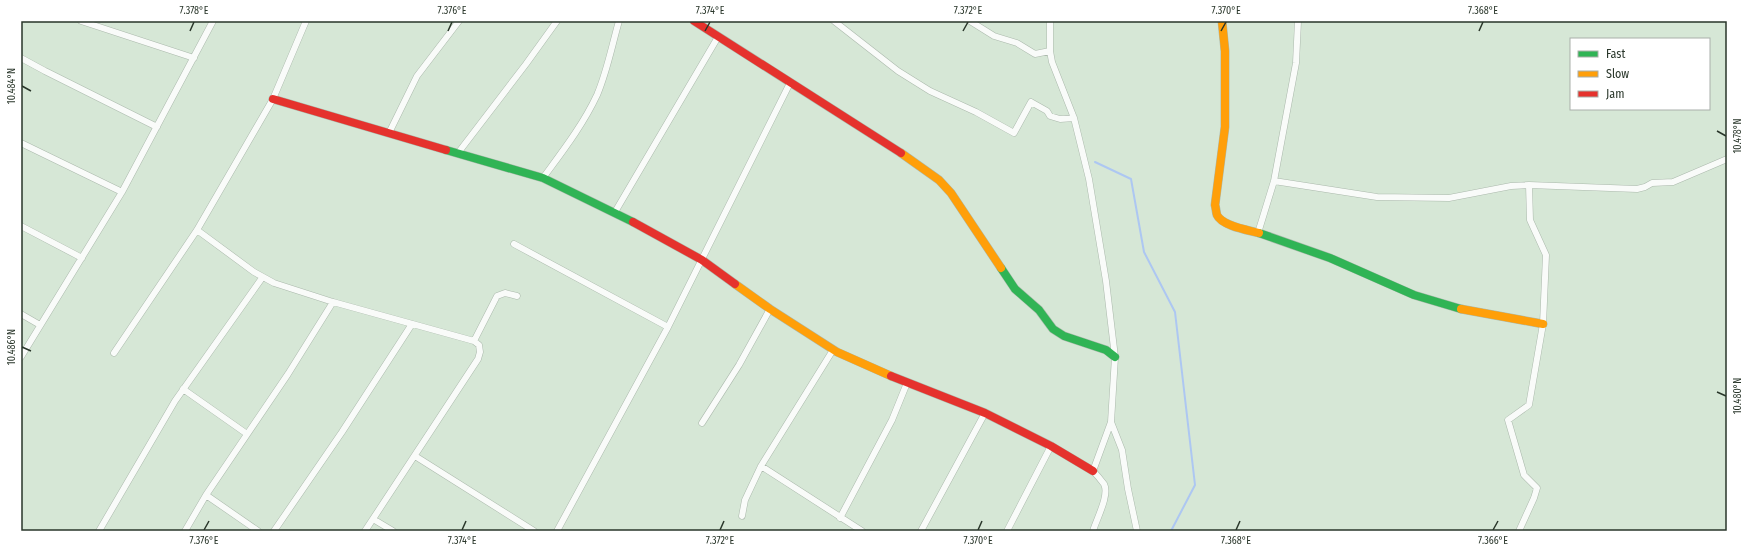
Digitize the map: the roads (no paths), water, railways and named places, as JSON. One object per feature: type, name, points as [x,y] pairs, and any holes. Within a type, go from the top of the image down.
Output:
[{"type":"street","points":[[81,21],[194,58]]},
{"type":"street","points":[[21,357],[122,192],[213,21]]},
{"type":"street","points":[[114,352],[197,230],[273,99],[306,21]]},
{"type":"street","points":[[389,133],[417,76],[459,21]]},
{"type":"street","points":[[458,153],[557,21]]},
{"type":"street","points":[[543,178],[572,138],[597,95],[619,21]]},
{"type":"street","points":[[694,21],[916,162],[939,180],[958,203],[1015,289],[1039,310],[1053,329],[1064,336],[1106,350],[1116,357]]},
{"type":"street","points":[[834,21],[898,71],[930,91],[976,112],[1014,133],[1031,102],[1047,111],[1050,116],[1060,119],[1074,118]]},
{"type":"street","points":[[970,21],[994,36],[1017,43],[1034,54],[1050,51]]},
{"type":"street","points":[[1050,21],[1050,51],[1052,62],[1074,118],[1089,179],[1106,281],[1116,357],[1111,422],[1093,471]]},
{"type":"street","points":[[1222,21],[1225,51],[1225,127],[1215,205],[1217,215],[1221,220],[1230,225],[1330,258],[1414,295],[1472,311],[1543,324]]},
{"type":"street","points":[[1258,233],[1274,181],[1296,63],[1298,21]]},
{"type":"street","points":[[614,212],[718,37]]},
{"type":"street","points":[[21,58],[157,127]]},
{"type":"street","points":[[557,531],[668,327],[790,83]]},
{"type":"street","points":[[273,99],[543,178],[614,212],[702,260],[770,309],[833,350],[908,383],[985,412],[1051,446],[1093,471],[1106,490],[1092,531]]},
{"type":"street","points":[[21,143],[122,192]]},
{"type":"street","points":[[1274,181],[1377,197],[1449,198],[1511,186],[1529,185],[1637,189],[1652,183],[1673,182],[1727,159]]},
{"type":"street","points":[[1519,531],[1537,488],[1524,475],[1508,420],[1529,405],[1543,324],[1546,255],[1530,220],[1529,185]]},
{"type":"street","points":[[21,226],[82,258]]},
{"type":"street","points":[[197,230],[262,278],[274,283],[333,302],[474,341],[479,345],[478,359],[365,531]]},
{"type":"street","points":[[514,244],[668,327]]},
{"type":"street","points":[[99,531],[183,389],[262,278]]},
{"type":"street","points":[[474,341],[497,296],[505,293],[517,296]]},
{"type":"street","points":[[185,531],[206,495],[288,374],[333,302]]},
{"type":"street","points":[[702,423],[739,365],[770,309]]},
{"type":"street","points":[[21,314],[40,325]]},
{"type":"street","points":[[274,531],[342,432],[412,324]]},
{"type":"street","points":[[742,516],[745,500],[761,466],[833,350]]},
{"type":"street","points":[[840,518],[892,420],[908,383]]},
{"type":"street","points":[[183,389],[247,434]]},
{"type":"street","points":[[921,531],[985,412]]},
{"type":"street","points":[[1111,422],[1122,450],[1128,489],[1137,531]]},
{"type":"street","points":[[1007,531],[1051,446]]},
{"type":"street","points":[[415,456],[534,531]]},
{"type":"street","points":[[761,466],[862,531]]},
{"type":"street","points":[[206,495],[258,531]]},
{"type":"street","points":[[373,519],[393,531]]},
{"type":"waterway","points":[[1095,162],[1131,179],[1144,252],[1175,312],[1195,485],[1171,531]]}]
